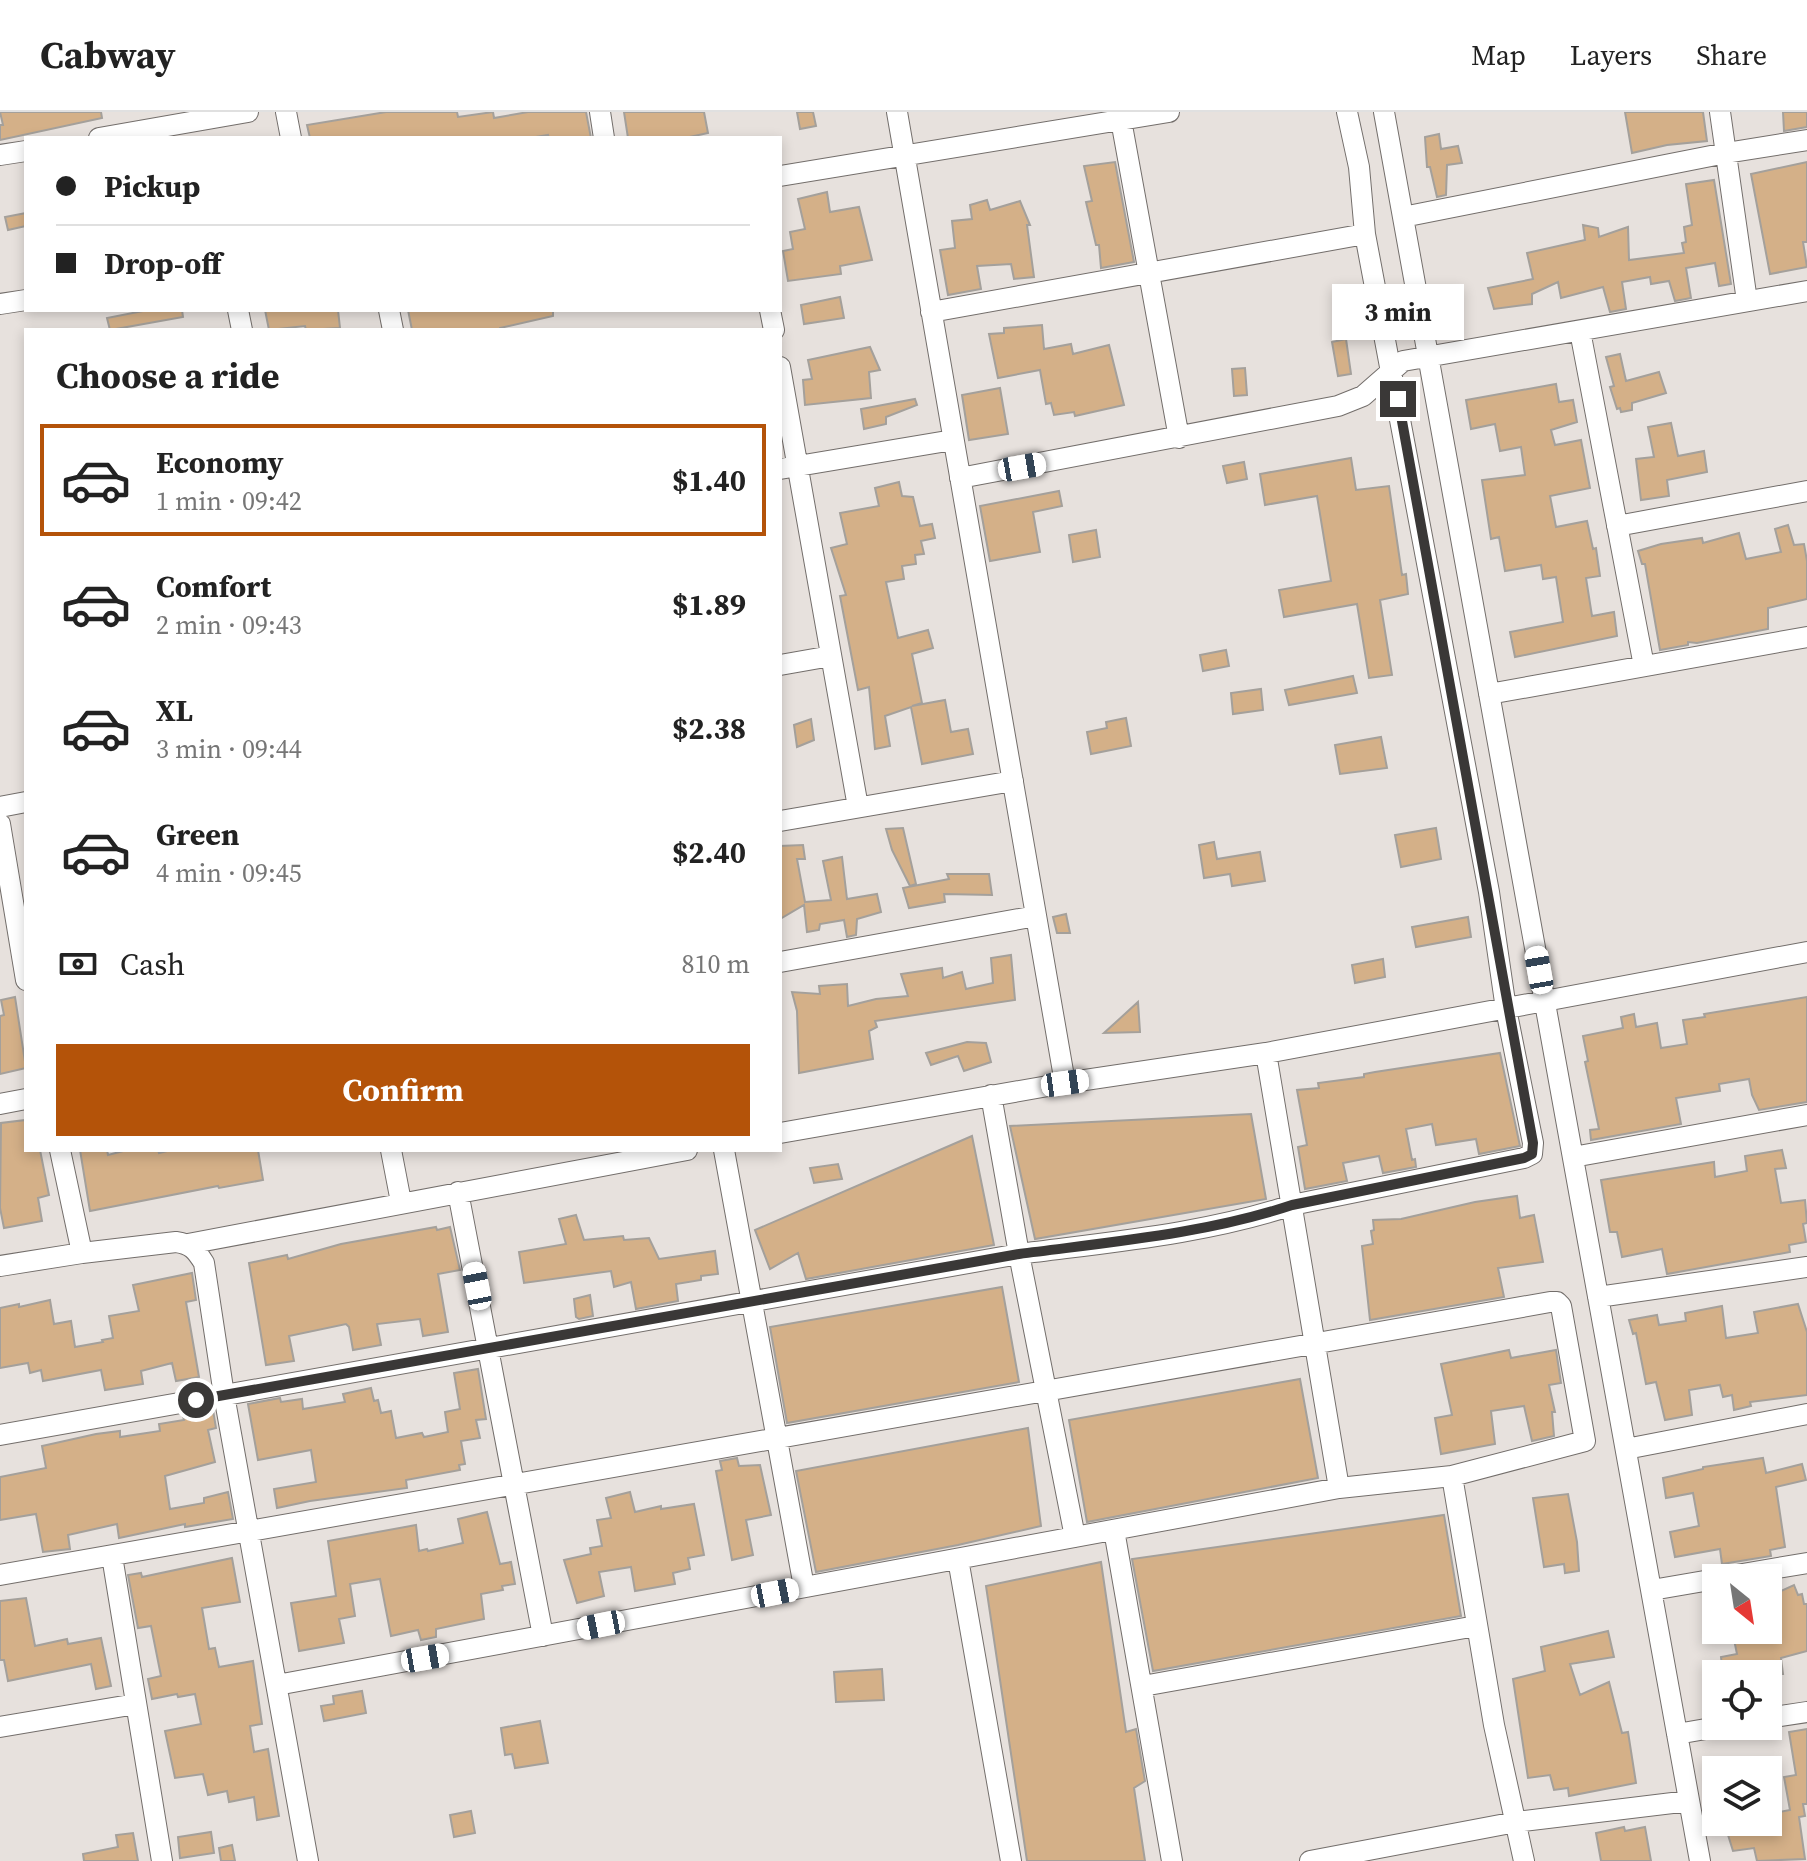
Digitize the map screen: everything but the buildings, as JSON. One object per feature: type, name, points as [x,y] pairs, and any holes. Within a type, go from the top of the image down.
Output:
[{"type":"street","points":[[110,136],[248,112]]},
{"type":"street","points":[[286,112],[291,136]]},
{"type":"street","points":[[600,112],[604,136]]},
{"type":"street","points":[[897,112],[1065,1083]]},
{"type":"street","points":[[782,176],[1169,112]]},
{"type":"street","points":[[0,1435],[1019,1254],[1131,1239],[1256,1217],[1292,1205],[1532,1154],[1533,1143],[1506,1009],[1489,892],[1365,234],[1359,167],[1347,112]]},
{"type":"street","points":[[1384,112],[1700,1861]]},
{"type":"street","points":[[1720,112],[1747,301]]},
{"type":"street","points":[[1121,120],[1179,438]]},
{"type":"street","points":[[1403,217],[1807,140]]},
{"type":"street","points":[[0,155],[24,151]]},
{"type":"street","points":[[931,312],[1365,234]]},
{"type":"street","points":[[960,478],[1338,406],[1363,396],[1403,361],[1807,291]]},
{"type":"street","points":[[0,304],[24,300]]},
{"type":"street","points":[[1580,331],[1644,666]]},
{"type":"street","points":[[782,392],[788,468],[831,656],[858,807]]},
{"type":"street","points":[[788,468],[953,440]]},
{"type":"street","points":[[1617,526],[1807,491]]},
{"type":"street","points":[[1489,694],[1807,637]]},
{"type":"street","points":[[782,665],[831,656]]},
{"type":"street","points":[[782,821],[1013,781]]},
{"type":"street","points":[[0,807],[24,802]]},
{"type":"street","points":[[0,824],[16,954],[24,975]]},
{"type":"street","points":[[782,962],[1036,916]]},
{"type":"street","points":[[782,1133],[991,1095],[1266,1053],[1807,952]]},
{"type":"street","points":[[1266,1053],[1339,1488]]},
{"type":"street","points":[[991,1095],[1075,1537]]},
{"type":"street","points":[[0,1104],[24,1099]]},
{"type":"street","points":[[1573,1157],[1807,1115]]},
{"type":"street","points":[[60,1152],[82,1253]]},
{"type":"street","points":[[391,1152],[401,1202]]},
{"type":"street","points":[[0,1266],[132,1245],[188,1244],[676,1152]]},
{"type":"street","points":[[724,1152],[804,1587]]},
{"type":"street","points":[[458,1192],[543,1636]]},
{"type":"street","points":[[188,1244],[204,1263],[224,1395],[308,1861]]},
{"type":"street","points":[[1598,1297],[1807,1267]]},
{"type":"street","points":[[0,1575],[1550,1302],[1561,1306],[1585,1441],[1452,1476],[1339,1488],[277,1685]]},
{"type":"street","points":[[1626,1449],[1807,1414]]},
{"type":"street","points":[[1452,1476],[1494,1725],[1524,1861]]},
{"type":"street","points":[[1114,1530],[1172,1861]]},
{"type":"street","points":[[112,1556],[162,1861]]},
{"type":"street","points":[[958,1559],[1011,1861]]},
{"type":"street","points":[[1782,1567],[1807,1563]]},
{"type":"street","points":[[1652,1590],[1702,1581]]},
{"type":"street","points":[[1143,1686],[1476,1626]]},
{"type":"street","points":[[0,1727],[136,1704]]},
{"type":"street","points":[[1782,1716],[1807,1712]]},
{"type":"street","points":[[1677,1734],[1702,1730]]},
{"type":"street","points":[[1310,1861],[1516,1822],[1689,1801]]},
{"type":"route","points":[[196,1400],[1019,1254],[1131,1239],[1256,1217],[1292,1205],[1532,1154],[1533,1143],[1506,1009],[1489,892],[1398,399]]}]
